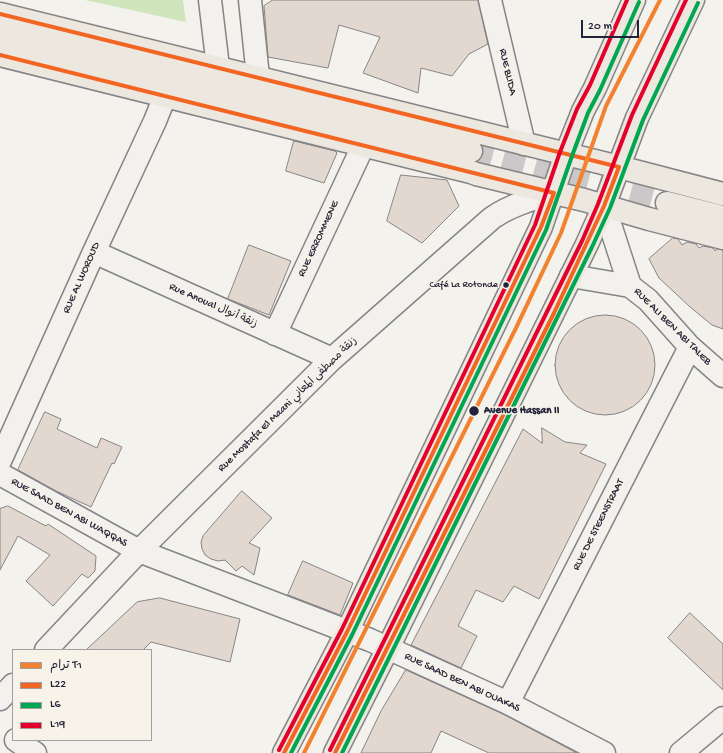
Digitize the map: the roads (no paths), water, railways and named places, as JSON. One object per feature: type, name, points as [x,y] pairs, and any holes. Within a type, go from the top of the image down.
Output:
[{"type":"main road","points":[[284,753],[347,632],[541,227],[554,193],[566,154],[583,111],[595,88],[634,0]]},
{"type":"main road","points":[[335,753],[571,276],[604,206],[637,118],[693,0]]},
{"type":"main road","points":[[0,14],[524,144],[619,166],[723,194]]},
{"type":"main road","points":[[0,34],[471,151]]},
{"type":"main road","points":[[0,55],[364,144],[723,238]]},
{"type":"main road","points":[[667,203],[723,217]]},
{"type":"street","points":[[210,0],[218,68]]},
{"type":"street","points":[[250,0],[258,77]]},
{"type":"street","name":"RUE BLIDA","points":[[490,0],[524,144]]},
{"type":"street","name":"RUE AL WOROUD","points":[[0,461],[165,96]]},
{"type":"street","name":"RUE ERROMMENE","points":[[275,334],[364,144]]},
{"type":"street","name":"Rue Mostafa El Maani زنقة مصطفى المعاني","points":[[47,649],[139,551],[332,359],[492,218],[503,210],[516,204],[554,193]]},
{"type":"street","name":"RUE ALI BEN ABI TALEB","points":[[604,206],[630,286],[648,300],[690,347],[723,376]]},
{"type":"street","name":"Rue Anoual زنقة أنوال","points":[[94,252],[332,359]]},
{"type":"street","points":[[571,276],[630,286]]},
{"type":"street","name":"RUE DE STEENSTRAAT","points":[[508,703],[690,347]]},
{"type":"street","name":"RUE SAAD BEN ABI WAQQAS","points":[[0,474],[139,551]]},
{"type":"street","name":"RUE SAAD BEN ABI OUAKAS","points":[[139,551],[388,648],[508,703],[604,753]]},
{"type":"street","points":[[0,699],[12,686]]},
{"type":"street","points":[[682,753],[723,718]]},
{"type":"street","points":[[0,729],[12,737]]},
{"type":"street","points":[[17,741],[35,753]]},
{"type":"tunnel","points":[[471,151],[667,203]]},
{"type":"tram line","name":"T1","points":[[304,753],[516,328],[561,233],[606,106],[660,0]]},
{"type":"place","name":"Café La Rotonde","points":[[506,285]]},
{"type":"place","name":"Avenue Hassan II","points":[[474,411]]}]
